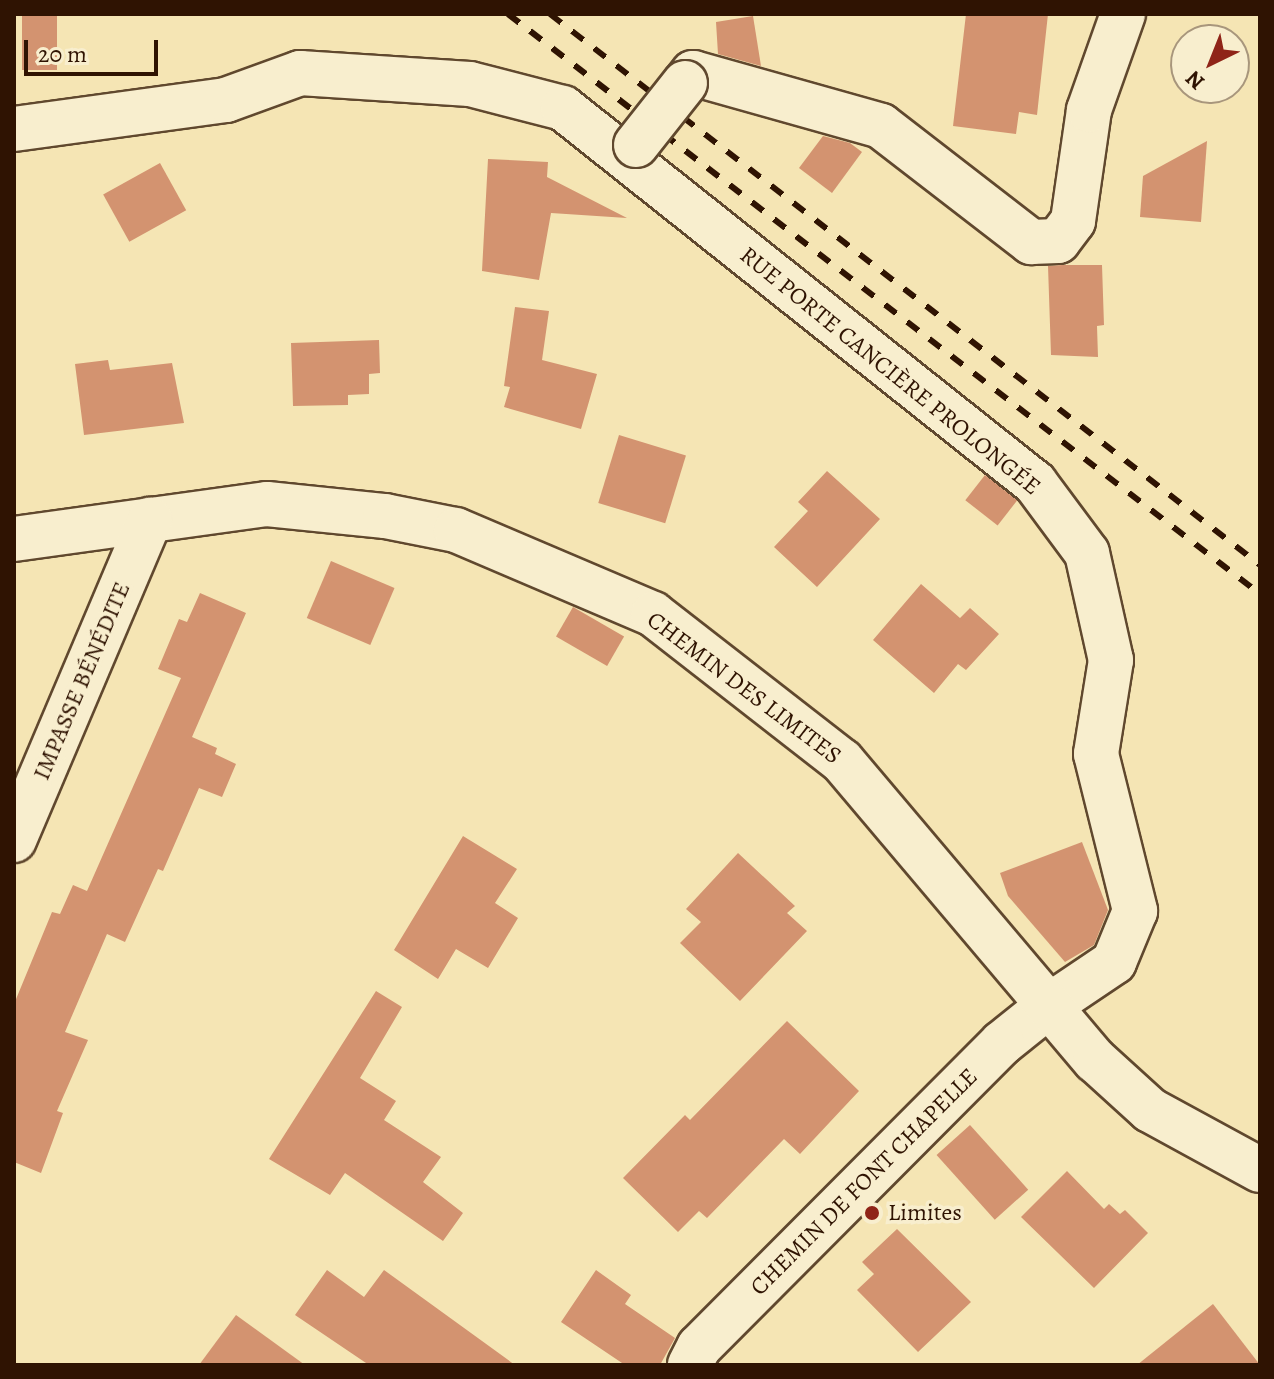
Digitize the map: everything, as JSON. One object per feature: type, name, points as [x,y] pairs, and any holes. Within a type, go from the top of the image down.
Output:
[{"type":"street","points":[[631,151],[693,73],[881,126],[1031,242],[1058,241],[1073,221],[1089,110],[1123,14]]},
{"type":"street","name":"RUE PORTE CANCIÈRE PROLONGÉE","points":[[14,129],[226,100],[300,73],[470,84],[563,108],[631,151],[1035,483],[1087,553],[1111,660],[1096,754],[1135,911],[1114,962],[1047,1007]]},
{"type":"street","name":"CHEMIN DES LIMITES","points":[[14,539],[267,504],[385,516],[456,530],[653,614],[842,761],[981,923],[1047,1007],[1095,1060],[1150,1110],[1260,1170]]},
{"type":"street","name":"IMPASSE BÉNÉDITE","points":[[14,840],[150,520]]},
{"type":"street","name":"CHEMIN DE FONT CHAPELLE","points":[[690,1365],[699,1347],[830,1215],[1002,1043],[1047,1007]]},
{"type":"building","points":[[22,14],[57,14],[57,70],[22,70]]},
{"type":"building","points":[[966,14],[1048,14],[1037,115],[1019,112],[1016,134],[953,126]]},
{"type":"building","points":[[753,16],[761,66],[718,54],[716,22]]},
{"type":"building","points":[[823,136],[850,143],[862,152],[832,193],[799,168]]},
{"type":"building","points":[[1207,141],[1201,222],[1140,217],[1143,176]]},
{"type":"building","points":[[488,159],[548,162],[547,177],[627,218],[551,213],[539,280],[482,271]]},
{"type":"building","points":[[160,163],[186,210],[129,242],[103,195]]},
{"type":"building","points":[[1102,265],[1104,325],[1097,326],[1098,357],[1051,355],[1048,266]]},
{"type":"building","points":[[515,307],[549,311],[542,360],[597,374],[581,429],[504,407],[510,387],[504,386]]},
{"type":"building","points":[[379,340],[380,373],[369,374],[369,394],[348,395],[348,405],[293,406],[291,343]]},
{"type":"building","points":[[108,360],[110,370],[172,363],[184,423],[84,435],[75,364]]},
{"type":"building","points":[[619,435],[686,455],[665,523],[598,503]]},
{"type":"building","points":[[827,471],[880,519],[817,587],[774,547],[808,511],[798,502]]},
{"type":"building","points":[[985,475],[1017,500],[998,525],[965,500]]},
{"type":"building","points":[[331,561],[395,588],[370,645],[307,618]]},
{"type":"building","points":[[921,584],[960,618],[970,608],[999,634],[966,670],[958,664],[934,693],[873,640]]},
{"type":"building","points":[[200,593],[246,613],[192,737],[217,748],[215,754],[236,764],[222,797],[199,788],[163,871],[158,869],[125,942],[107,934],[65,1032],[88,1040],[57,1111],[63,1113],[41,1173],[14,1162],[14,1004],[52,912],[60,914],[73,885],[87,891],[181,678],[158,669],[179,619],[187,622]]},
{"type":"building","points":[[573,607],[624,636],[607,666],[556,636]]},
{"type":"building","points":[[463,836],[517,869],[495,903],[518,918],[488,968],[456,949],[438,979],[394,950]]},
{"type":"building","points":[[1082,842],[1108,910],[1094,945],[1065,962],[1008,896],[1000,873]]},
{"type":"building","points":[[738,853],[795,906],[787,913],[807,931],[740,1001],[680,943],[701,922],[686,909]]},
{"type":"building","points":[[376,991],[402,1007],[360,1078],[396,1101],[384,1120],[441,1157],[423,1182],[463,1213],[443,1241],[345,1173],[330,1195],[269,1159]]},
{"type":"building","points":[[787,1021],[859,1091],[800,1154],[784,1139],[707,1218],[699,1211],[678,1232],[623,1178],[685,1115],[690,1120]]},
{"type":"building","points":[[970,1125],[1028,1190],[995,1220],[937,1155]]},
{"type":"building","points":[[1067,1171],[1104,1209],[1109,1204],[1120,1214],[1125,1210],[1148,1233],[1094,1288],[1021,1217]]},
{"type":"building","points":[[897,1229],[971,1302],[918,1352],[857,1290],[874,1274],[862,1262]]},
{"type":"building","points":[[327,1270],[364,1297],[384,1270],[515,1365],[369,1365],[295,1315]]},
{"type":"building","points":[[596,1270],[631,1295],[625,1304],[675,1338],[660,1365],[625,1365],[561,1322]]},
{"type":"building","points":[[1213,1304],[1260,1365],[1137,1365]]},
{"type":"building","points":[[236,1315],[305,1365],[199,1365]]},
{"type":"railway","points":[[508,14],[1260,594]]},
{"type":"railway","points":[[550,14],[1260,565]]},
{"type":"place","name":"Limites","points":[[872,1213]]}]
